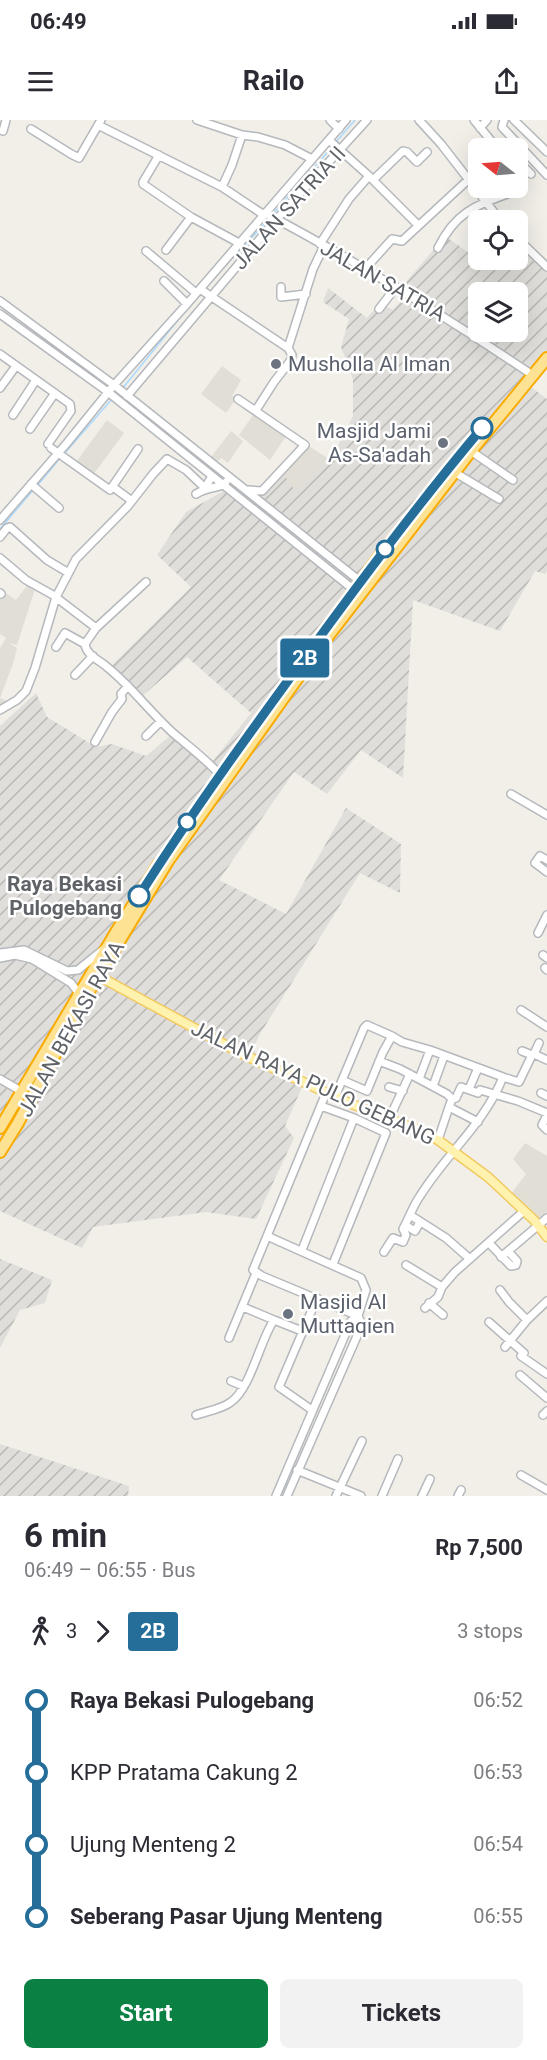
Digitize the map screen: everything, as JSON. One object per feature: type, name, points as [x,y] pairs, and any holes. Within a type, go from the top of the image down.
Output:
[{"type":"highway","name":"JALAN BEKASI RAYA","points":[[0,1152],[18,1123],[95,974],[106,948],[358,586],[451,466],[547,349]]},
{"type":"highway","name":"JALAN BEKASI RAYA","points":[[0,1128],[77,996],[95,974],[220,775],[317,646],[392,555],[454,472],[546,363]]},
{"type":"highway","points":[[0,1140],[50,1043]]},
{"type":"main road","name":"JALAN RAYA PULO GEBANG","points":[[95,974],[211,1038],[326,1093],[438,1140],[488,1177],[538,1224],[547,1237]]},
{"type":"street","points":[[197,120],[242,135],[285,144],[312,159]]},
{"type":"street","points":[[223,128],[226,120]]},
{"type":"street","points":[[330,120],[339,129]]},
{"type":"street","points":[[126,395],[239,243],[312,159],[334,145],[339,129],[346,120]]},
{"type":"street","name":"JALAN SATRIA II","points":[[204,293],[275,219],[334,145],[367,120]]},
{"type":"street","points":[[419,120],[468,181]]},
{"type":"street","points":[[474,120],[488,138]]},
{"type":"street","points":[[480,128],[487,120]]},
{"type":"street","points":[[504,120],[502,126],[547,176]]},
{"type":"street","points":[[514,120],[547,152]]},
{"type":"street","points":[[31,129],[79,158],[99,123]]},
{"type":"street","name":"JALAN SATRIA","points":[[99,123],[222,188],[365,269],[464,329],[528,372]]},
{"type":"street","points":[[222,188],[242,135]]},
{"type":"street","points":[[334,145],[418,225]]},
{"type":"street","points":[[288,348],[322,245],[349,199],[403,151],[407,152],[416,162],[427,152]]},
{"type":"street","points":[[159,155],[143,184],[191,217],[239,243]]},
{"type":"street","points":[[528,171],[531,174]]},
{"type":"street","points":[[365,269],[392,239],[402,241],[468,183]]},
{"type":"street","points":[[480,198],[491,210]]},
{"type":"street","points":[[438,248],[449,229],[462,214],[497,198]]},
{"type":"street","points":[[166,250],[191,217]]},
{"type":"street","points":[[528,249],[547,267]]},
{"type":"street","points":[[146,251],[204,293],[288,348],[292,355],[291,360],[256,410]]},
{"type":"street","points":[[164,281],[187,304]]},
{"type":"street","points":[[281,286],[281,297],[306,294]]},
{"type":"street","points":[[379,309],[396,287]]},
{"type":"street","points":[[0,520],[33,485],[57,452],[108,392],[187,304],[204,293]]},
{"type":"street","points":[[0,301],[115,385],[244,489],[358,586]]},
{"type":"street","points":[[0,314],[108,392],[212,476],[358,586]]},
{"type":"street","points":[[0,354],[70,404],[71,411],[57,452]]},
{"type":"street","points":[[0,388],[16,366]]},
{"type":"street","points":[[13,415],[36,380]]},
{"type":"street","points":[[30,429],[55,393]]},
{"type":"street","points":[[238,399],[305,445],[262,491],[244,489]]},
{"type":"street","points":[[57,452],[109,490],[138,449]]},
{"type":"street","points":[[471,451],[513,480]]},
{"type":"street","points":[[0,710],[18,700],[29,685],[56,597],[80,553],[132,501],[153,474],[168,459],[186,470],[205,488],[212,489],[224,485],[229,477]]},
{"type":"street","points":[[454,472],[499,499]]},
{"type":"street","points":[[196,494],[205,488],[212,476]]},
{"type":"street","points":[[33,485],[59,508]]},
{"type":"street","points":[[112,487],[132,501]]},
{"type":"street","points":[[0,537],[9,527],[47,560],[68,572]]},
{"type":"street","points":[[0,558],[26,580],[56,597],[96,628]]},
{"type":"street","points":[[85,644],[96,628],[146,582]]},
{"type":"street","points":[[56,647],[65,633],[85,644],[86,649],[93,656],[128,686],[161,721],[220,775]]},
{"type":"street","points":[[75,675],[93,656]]},
{"type":"street","points":[[95,742],[122,699],[120,694],[128,686]]},
{"type":"street","points":[[146,736],[161,721]]},
{"type":"street","points":[[511,795],[547,815]]},
{"type":"street","points":[[547,860],[540,856],[535,863],[547,872]]},
{"type":"street","points":[[538,933],[546,918]]},
{"type":"street","points":[[0,953],[23,953],[67,971],[73,971],[78,970],[106,948]]},
{"type":"street","points":[[0,958],[23,953],[71,983],[77,991],[77,996]]},
{"type":"street","points":[[521,1010],[547,1027]]},
{"type":"street","points":[[336,1097],[365,1026],[368,1025],[402,1042],[503,1077],[496,1096],[478,1122],[420,1196],[403,1230],[406,1235],[403,1242],[393,1238],[384,1252]]},
{"type":"street","points":[[342,1080],[367,1091],[392,1036]]},
{"type":"street","points":[[506,1078],[519,1082],[539,1043]]},
{"type":"street","points":[[419,1079],[430,1050]]},
{"type":"street","points":[[522,1051],[547,1060]]},
{"type":"street","points":[[433,1086],[444,1056]]},
{"type":"street","points":[[379,1061],[433,1086],[451,1103],[478,1122]]},
{"type":"street","points":[[469,1089],[478,1068]]},
{"type":"street","points":[[389,1119],[410,1074]]},
{"type":"street","points":[[0,1079],[21,1090]]},
{"type":"street","points":[[389,1087],[404,1091]]},
{"type":"street","points":[[438,1140],[451,1103],[456,1098],[460,1087],[518,1101],[547,1114],[542,1125],[547,1130]]},
{"type":"street","points":[[229,1338],[243,1307],[267,1236],[326,1093]]},
{"type":"street","points":[[321,1106],[386,1133],[333,1264]]},
{"type":"street","points":[[302,1250],[354,1118]]},
{"type":"street","points":[[443,1315],[428,1305],[438,1297],[442,1287],[470,1259],[524,1211]]},
{"type":"street","points":[[411,1215],[445,1237],[470,1259]]},
{"type":"street","points":[[501,1257],[547,1218]]},
{"type":"street","points":[[405,1225],[415,1231],[420,1222]]},
{"type":"street","points":[[267,1236],[361,1278],[366,1290],[357,1316],[351,1321],[276,1496]]},
{"type":"street","points":[[489,1243],[511,1266],[516,1265],[517,1261],[508,1251]]},
{"type":"street","points":[[406,1264],[442,1287]]},
{"type":"street","points":[[255,1271],[357,1316],[361,1323],[286,1496]]},
{"type":"street","points":[[500,1290],[527,1320]]},
{"type":"street","points":[[312,1410],[279,1387],[317,1298]]},
{"type":"street","points":[[505,1347],[527,1320],[547,1301]]},
{"type":"street","points":[[243,1307],[302,1331]]},
{"type":"street","points":[[196,1415],[231,1403],[236,1398],[274,1320]]},
{"type":"street","points":[[489,1322],[524,1353],[521,1356],[547,1374]]},
{"type":"street","points":[[520,1375],[547,1398]]},
{"type":"street","points":[[231,1381],[243,1386]]},
{"type":"street","points":[[336,1496],[362,1442]]},
{"type":"street","points":[[382,1496],[398,1459]]},
{"type":"street","points":[[289,1466],[361,1496]]},
{"type":"street","points":[[521,1475],[547,1490]]},
{"type":"street","points":[[422,1496],[430,1479]]},
{"type":"shaded area","points":[[445,236],[468,252],[468,270],[528,270],[528,255],[547,272],[547,367],[531,387],[547,399],[547,571],[545,574],[535,571],[500,631],[413,600],[403,778],[361,750],[327,794],[294,772],[219,880],[286,914],[346,808],[401,844],[400,893],[360,873],[252,1050],[305,1080],[285,1126],[294,1138],[256,1219],[206,1212],[93,1227],[82,1248],[0,1211],[0,726],[36,693],[47,717],[96,747],[112,744],[146,756],[171,735],[209,766],[251,713],[187,657],[140,698],[109,668],[191,587],[157,555],[186,512],[240,482],[260,496],[304,443],[327,459],[337,447],[353,416],[353,379],[341,347],[349,319],[323,302],[328,288],[367,318],[380,303],[393,310],[407,294],[401,288]]},
{"type":"shaded area","points":[[222,366],[241,380],[232,396],[236,399],[226,413],[201,394]]},
{"type":"shaded area","points":[[256,411],[289,432],[270,460],[239,435]]},
{"type":"shaded area","points":[[107,420],[124,433],[93,475],[76,462]]},
{"type":"shaded area","points":[[231,431],[243,441],[228,463],[221,458],[217,462],[211,457]]},
{"type":"shaded area","points":[[301,441],[329,459],[296,492],[280,469]]},
{"type":"shaded area","points":[[29,583],[36,586],[17,645],[9,643],[17,648],[0,698],[0,648],[6,638],[0,634],[0,589],[16,600]]},
{"type":"shaded area","points":[[0,698],[7,701],[0,705]]},
{"type":"shaded area","points":[[525,1143],[547,1156],[547,1212],[538,1220],[511,1194],[526,1174],[513,1159]]},
{"type":"shaded area","points":[[0,1259],[52,1280],[45,1303],[20,1310],[0,1348]]},
{"type":"shaded area","points":[[0,1444],[129,1486],[128,1496],[0,1496]]},
{"type":"waterway","points":[[336,142],[355,120]]},
{"type":"waterway","points":[[273,214],[333,146]]},
{"type":"waterway","points":[[212,280],[270,218]]},
{"type":"waterway","points":[[122,389],[191,304]]},
{"type":"waterway","points":[[64,454],[112,399]]},
{"type":"waterway","points":[[37,486],[61,457]]},
{"type":"waterway","points":[[0,529],[34,489]]},
{"type":"bus line","name":"2B","points":[[139,896],[230,760],[333,617],[482,428]]},
{"type":"place","name":"Musholla Al Iman","points":[[276,364]]},
{"type":"place","name":"Masjid Jami As-Sa'adah","points":[[443,443]]},
{"type":"place","name":"Raya Bekasi Pulogebang","points":[[139,896]]},
{"type":"place","name":"Masjid Al Muttaqien","points":[[288,1314]]}]
